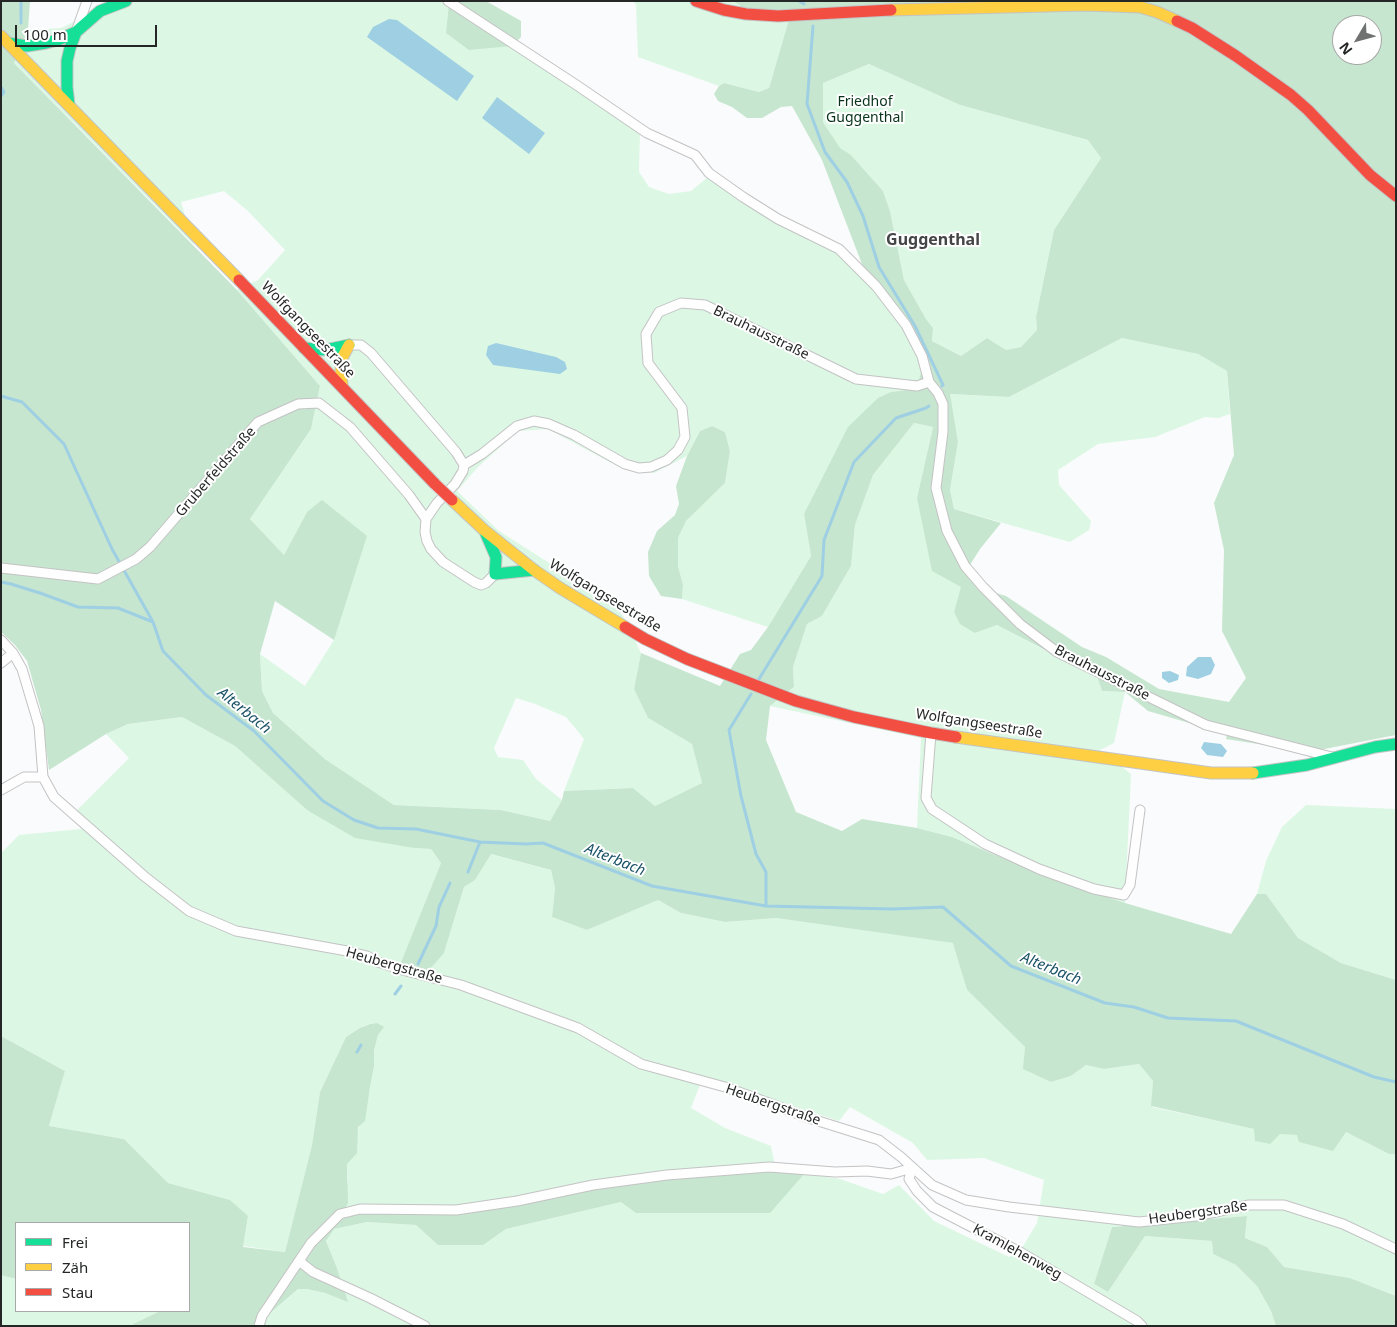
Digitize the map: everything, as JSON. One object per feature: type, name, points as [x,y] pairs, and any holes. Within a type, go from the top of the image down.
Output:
[{"type":"main road","points":[[5,39],[27,46],[58,40],[76,32],[100,12],[126,1]]},
{"type":"main road","points":[[696,1],[724,10],[746,14],[778,16],[858,11],[1077,5],[1140,7],[1157,12],[1192,28],[1291,95],[1312,114],[1370,175],[1396,196]]},
{"type":"main road","points":[[69,105],[67,61],[76,32]]},
{"type":"main road","name":"Wolfgangseestraße","points":[[5,39],[452,500],[484,530],[534,570],[560,588],[645,639],[741,682],[796,701],[854,717],[931,733],[1211,772],[1244,774],[1308,765],[1375,747],[1396,744]]},
{"type":"main road","points":[[304,348],[325,350],[349,346]]},
{"type":"main road","points":[[342,386],[342,358],[349,346]]},
{"type":"main road","points":[[484,530],[496,557],[495,574],[534,570]]},
{"type":"street","points":[[76,32],[87,1]]},
{"type":"street","name":"Brauhausstraße","points":[[448,1],[647,133],[695,155],[709,173],[743,197],[778,219],[839,250],[876,286],[906,325],[922,356],[929,382],[938,393],[943,404],[943,432],[936,488],[947,531],[965,566],[1020,624],[1057,652],[1206,725],[1335,758]]},
{"type":"street","name":"Brauhausstraße","points":[[464,465],[482,454],[517,426],[534,421],[549,424],[574,435],[625,464],[639,468],[651,467],[667,460],[678,450],[685,437],[682,408],[648,363],[646,334],[659,312],[681,303],[705,305],[856,379],[917,386],[929,382]]},
{"type":"street","points":[[349,346],[361,345],[371,353],[456,452],[464,465],[455,484],[437,503],[426,519]]},
{"type":"street","name":"Gruberfeldstraße","points":[[1,568],[98,579],[136,559],[150,548],[258,422],[298,404],[319,403],[350,427],[409,495],[426,519],[425,532],[427,541],[443,562],[474,582],[481,584],[486,583],[495,574]]},
{"type":"street","name":"Heubergstraße","points":[[1,640],[13,653],[22,669],[39,726],[43,777],[54,797],[144,876],[189,911],[236,931],[367,956],[378,962],[406,971],[461,985],[578,1028],[641,1064],[725,1087],[812,1119],[878,1140],[902,1157],[932,1185],[966,1200],[1138,1222],[1196,1216],[1249,1205],[1284,1205],[1343,1224],[1396,1249]]},
{"type":"street","points":[[1,663],[13,653]]},
{"type":"street","points":[[931,733],[926,798],[932,809],[985,844],[1039,869],[1094,889],[1124,895],[1130,885],[1140,810]]},
{"type":"street","points":[[1,790],[24,777],[43,777]]},
{"type":"street","points":[[259,1326],[262,1316],[311,1243],[340,1214],[360,1209],[456,1210],[517,1201],[593,1185],[667,1175],[769,1167],[835,1172],[867,1171],[891,1174],[912,1168]]},
{"type":"street","name":"Kramlehenweg","points":[[912,1168],[909,1178],[917,1191],[933,1207],[1020,1252],[1137,1321],[1142,1326]]},
{"type":"street","points":[[299,1261],[313,1272],[425,1326]]},
{"type":"green space","points":[[1,1],[30,1],[28,30],[14,63],[237,290],[320,386],[311,429],[250,519],[284,555],[307,512],[322,500],[367,536],[334,640],[275,601],[260,654],[262,691],[273,713],[325,759],[394,805],[501,810],[550,821],[562,800],[564,791],[633,788],[655,806],[702,783],[692,744],[648,718],[634,689],[641,653],[720,686],[740,654],[751,650],[768,627],[811,556],[804,514],[848,427],[878,398],[891,392],[916,389],[927,353],[865,272],[822,160],[792,106],[781,107],[762,118],[747,118],[732,107],[718,101],[714,94],[719,86],[724,83],[759,92],[769,88],[792,9],[748,11],[733,1],[1396,1],[1396,735],[1309,752],[1226,739],[1227,734],[1148,711],[1125,692],[1102,691],[1097,677],[997,625],[975,633],[960,624],[954,612],[961,587],[932,571],[917,498],[933,427],[914,423],[873,475],[855,525],[851,566],[822,616],[807,624],[793,667],[794,687],[770,706],[766,740],[796,812],[842,831],[862,819],[917,828],[952,837],[1036,872],[1125,903],[1231,934],[1257,894],[1266,894],[1298,938],[1341,963],[1396,980],[1396,1154],[1389,1154],[1346,1132],[1333,1151],[1299,1142],[1297,1135],[1280,1134],[1270,1144],[1255,1141],[1254,1129],[1151,1106],[1153,1081],[1139,1064],[1104,1069],[1086,1065],[1071,1076],[1051,1082],[1023,1069],[1025,1047],[967,990],[953,943],[776,918],[725,922],[681,913],[658,900],[587,930],[552,917],[555,888],[551,870],[491,854],[475,880],[464,887],[444,953],[429,970],[400,965],[441,863],[431,849],[355,838],[307,810],[235,746],[182,717],[128,724],[106,734],[49,770],[41,710],[27,661],[15,645],[1,632]],"holes":[[[869,64],[960,105],[1088,140],[1101,158],[1054,230],[1036,317],[1037,330],[1021,347],[1006,350],[987,338],[961,356],[932,341],[933,328],[904,280],[890,211],[883,191],[851,155],[840,148],[823,122],[823,83]],[[1122,338],[1198,354],[1227,371],[1234,455],[1214,503],[1224,550],[1222,631],[1246,678],[1229,702],[1159,689],[1106,657],[1082,647],[1006,596],[989,591],[968,568],[980,549],[1001,523],[954,509],[950,490],[958,442],[950,394],[1009,397]]]},
{"type":"green space","points":[[117,1],[451,1],[512,46],[640,132],[639,172],[649,187],[669,194],[691,191],[708,177],[830,249],[865,272],[927,353],[916,390],[891,392],[804,514],[811,556],[768,627],[682,599],[683,585],[678,566],[678,538],[686,521],[725,483],[730,451],[725,432],[712,426],[700,431],[687,456],[654,473],[617,466],[548,429],[518,431],[478,467],[457,491],[499,531],[615,605],[625,619],[641,653],[634,689],[648,718],[692,744],[702,783],[655,806],[633,788],[564,791],[584,739],[566,717],[516,698],[494,748],[498,757],[523,760],[536,779],[562,800],[550,821],[501,810],[394,805],[325,759],[273,713],[262,691],[260,654],[305,686],[334,640],[307,512],[284,555],[250,519],[311,429],[320,386],[237,290],[258,280],[285,250],[248,211],[224,191],[181,202],[194,245],[14,63],[28,30],[61,28]]},
{"type":"green space","points":[[451,1],[486,1],[521,21],[521,37],[512,46],[469,50],[446,33],[449,4]]},
{"type":"green space","points":[[633,1],[733,1],[748,11],[792,9],[769,88],[759,92],[724,83],[719,86],[638,57],[636,5]]},
{"type":"green space","name":"Friedhof Guggenthal","points":[[869,64],[960,105],[1088,140],[1101,158],[1054,230],[1036,317],[1037,330],[1021,347],[1006,350],[987,338],[961,356],[932,341],[933,328],[904,280],[890,211],[883,191],[851,155],[840,149],[823,122],[823,83]]},
{"type":"green space","points":[[1122,338],[1198,354],[1227,371],[1230,414],[1218,418],[1205,417],[1155,437],[1098,444],[1058,470],[1059,485],[1091,521],[1089,530],[1070,542],[954,509],[950,490],[958,442],[949,394],[1009,397]]},
{"type":"green space","points":[[914,423],[933,427],[917,498],[962,587],[954,612],[975,633],[997,625],[1097,678],[1102,691],[1125,692],[1114,743],[1100,750],[1131,774],[1125,903],[1036,872],[952,837],[917,828],[921,738],[770,706],[794,687],[793,667],[807,624],[822,616],[851,566],[855,525],[873,475]]},
{"type":"green space","points":[[712,426],[725,432],[730,451],[725,483],[686,521],[678,538],[678,566],[683,585],[682,599],[661,596],[649,576],[648,552],[657,531],[675,515],[679,504],[676,486],[687,456],[700,431]]},
{"type":"green space","points":[[182,717],[235,746],[307,810],[414,848],[431,849],[441,863],[401,965],[444,953],[464,887],[475,880],[490,854],[551,870],[555,888],[552,917],[587,930],[658,900],[681,913],[725,922],[776,918],[954,943],[967,990],[1025,1047],[1024,1069],[1051,1082],[1071,1076],[1086,1065],[1104,1069],[1139,1064],[1153,1081],[1152,1107],[1255,1129],[1269,1144],[1280,1133],[1297,1135],[1346,1132],[1389,1154],[1396,1154],[1396,1296],[1350,1278],[1284,1267],[1267,1247],[1245,1238],[1247,1216],[1112,1227],[1094,1284],[1108,1292],[1145,1236],[1212,1241],[1213,1254],[1236,1265],[1257,1286],[1271,1311],[1276,1326],[261,1326],[269,1314],[298,1289],[325,1293],[347,1301],[326,1241],[333,1229],[367,1222],[416,1225],[438,1245],[482,1245],[506,1229],[621,1202],[805,1173],[840,1179],[883,1194],[899,1185],[934,1221],[1009,1257],[1020,1251],[1037,1223],[1044,1180],[984,1158],[927,1160],[913,1143],[850,1107],[839,1121],[703,1077],[691,1108],[725,1128],[771,1146],[775,1166],[481,1207],[341,1215],[348,1180],[347,1164],[370,1087],[378,1035],[383,1027],[377,1023],[360,1028],[346,1037],[320,1092],[312,1145],[285,1252],[243,1246],[248,1217],[230,1200],[168,1183],[124,1139],[49,1126],[65,1071],[1,1036],[1,853],[19,835],[81,829],[74,813],[129,758],[106,734],[128,724]]},
{"type":"green space","points":[[1306,805],[1396,809],[1396,980],[1341,963],[1298,938],[1266,894],[1257,894],[1266,861],[1282,827]]},
{"type":"green space","points":[[377,1023],[384,1027],[378,1035],[374,1051],[374,1067],[365,1121],[358,1127],[357,1153],[347,1164],[348,1203],[342,1214],[365,1210],[439,1211],[593,1186],[725,1169],[805,1173],[770,1213],[636,1213],[621,1202],[506,1229],[483,1245],[438,1245],[416,1225],[367,1222],[334,1229],[326,1241],[348,1302],[325,1293],[298,1289],[269,1314],[261,1326],[133,1326],[133,1324],[158,1312],[190,1312],[190,1222],[15,1222],[15,1279],[1,1275],[1,1036],[65,1071],[49,1126],[124,1139],[168,1183],[230,1200],[248,1216],[243,1247],[285,1252],[312,1145],[320,1092],[346,1037],[370,1024]]},
{"type":"green space","points":[[1247,1216],[1245,1238],[1267,1247],[1284,1267],[1350,1278],[1396,1296],[1396,1326],[1276,1326],[1271,1311],[1257,1286],[1236,1265],[1213,1254],[1212,1241],[1145,1236],[1108,1292],[1094,1284],[1112,1227]]},
{"type":"green space","points":[[1,1275],[15,1279],[15,1312],[158,1312],[133,1324],[133,1326],[1,1326]]},
{"type":"water","points":[[389,19],[397,20],[474,76],[457,101],[367,37],[373,27]]},
{"type":"water","points":[[497,97],[545,133],[529,154],[482,118]]},
{"type":"water","points":[[496,343],[556,357],[565,362],[567,369],[560,374],[493,365],[486,355],[488,346]]},
{"type":"water","points":[[1198,657],[1211,657],[1215,665],[1211,674],[1198,679],[1186,676],[1187,667]]},
{"type":"water","points":[[1170,671],[1179,675],[1178,680],[1169,683],[1162,678],[1162,672]]},
{"type":"water","points":[[1204,742],[1221,744],[1227,751],[1223,757],[1207,755],[1201,748]]},
{"type":"waterway","points":[[21,1],[21,23]]},
{"type":"waterway","points":[[799,1],[804,4]]},
{"type":"waterway","points":[[813,26],[807,104],[825,152],[847,182],[863,216],[879,267],[915,326],[942,386]]},
{"type":"waterway","points":[[1,87],[4,92],[1,96]]},
{"type":"waterway","name":"Alterbach","points":[[1,396],[22,402],[64,444],[112,549],[153,622],[163,651],[206,695],[254,731],[323,801],[354,820],[378,828],[416,829],[480,842],[543,843],[652,886],[766,906],[893,909],[943,907],[1011,966],[1105,1003],[1134,1007],[1168,1018],[1236,1021],[1374,1077],[1396,1082]]},
{"type":"waterway","points":[[759,679],[822,576],[824,540],[854,462],[896,418],[929,406]]},
{"type":"waterway","points":[[1,582],[40,593],[78,607],[118,608],[153,622]]},
{"type":"waterway","points":[[751,694],[729,730],[741,796],[756,854],[766,872],[766,906]]},
{"type":"waterway","points":[[468,872],[480,842]]},
{"type":"waterway","points":[[418,964],[436,926],[439,907],[450,883]]},
{"type":"waterway","points":[[395,994],[401,986]]},
{"type":"waterway","points":[[357,1052],[361,1045]]},
{"type":"traffic: fast","points":[[69,105],[67,61],[76,32],[100,11],[126,1]]},
{"type":"traffic: fast","points":[[8,43],[27,46],[46,43],[76,32]]},
{"type":"traffic: fast","points":[[304,348],[325,350],[349,345]]},
{"type":"traffic: fast","points":[[486,534],[496,557],[495,574],[534,570]]},
{"type":"traffic: fast","points":[[1253,773],[1307,765],[1375,747],[1396,744]]},
{"type":"traffic: slow","points":[[891,10],[1085,5],[1140,7],[1177,21]]},
{"type":"traffic: slow","points":[[1,36],[239,280]]},
{"type":"traffic: slow","points":[[342,386],[342,358],[349,345]]},
{"type":"traffic: slow","points":[[452,500],[484,530],[534,570],[625,627]]},
{"type":"traffic: slow","points":[[956,737],[1211,773],[1253,773]]},
{"type":"traffic: jam","points":[[696,1],[724,10],[746,14],[778,16],[891,10]]},
{"type":"traffic: jam","points":[[1177,21],[1192,28],[1236,56],[1291,95],[1308,110],[1370,175],[1396,196]]},
{"type":"traffic: jam","points":[[239,280],[435,484]]},
{"type":"traffic: jam","points":[[435,484],[452,500]]},
{"type":"traffic: jam","points":[[625,627],[687,659],[796,701],[854,717],[956,737]]},
{"type":"district","name":"Guggenthal","points":[[933,240]]}]
